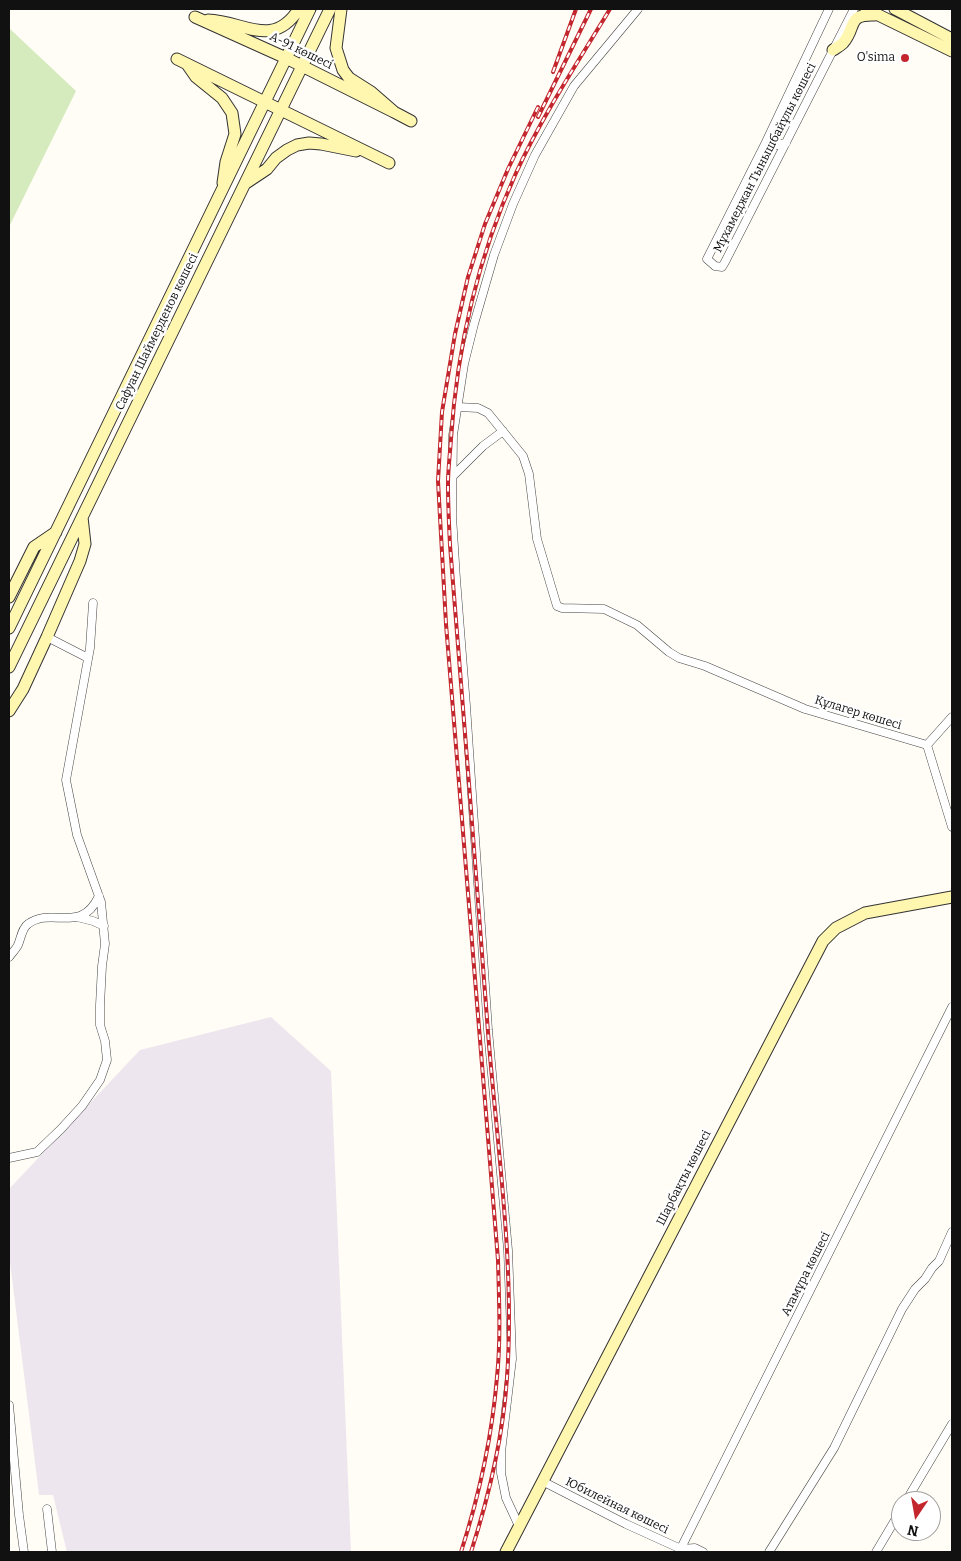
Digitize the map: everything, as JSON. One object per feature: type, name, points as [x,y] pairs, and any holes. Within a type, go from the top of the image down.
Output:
[{"type":"street","name":"А-91 көшесі","points":[[299,9],[285,24],[266,31],[253,31],[221,20],[198,18],[286,58],[394,112]]},
{"type":"street","name":"Сафуан Шаймерденов көшесі","points":[[9,628],[310,9]]},
{"type":"street","name":"Сафуан Шаймерденов көшесі","points":[[9,667],[330,9]]},
{"type":"street","points":[[341,9],[336,48],[343,70],[349,78],[371,92],[394,112],[411,121]]},
{"type":"street","points":[[520,1526],[506,1498],[501,1473],[501,1452],[512,1358],[508,1250],[487,1020],[453,543],[451,478],[453,434],[464,364],[494,255],[513,204],[535,155],[574,86],[638,9]]},
{"type":"street","name":"Мұхамеджан Тынышбайұлы көшесі","points":[[829,9],[708,259],[715,266],[722,267],[725,262],[854,9]]},
{"type":"street","points":[[866,9],[952,51]]},
{"type":"street","points":[[895,9],[952,39]]},
{"type":"street","points":[[907,9],[921,23]]},
{"type":"street","points":[[833,50],[842,44],[856,18],[863,14],[878,15]]},
{"type":"street","points":[[221,194],[226,162],[234,134],[233,120],[226,102],[196,77],[182,61],[389,163]]},
{"type":"street","points":[[766,142],[778,145],[786,143]]},
{"type":"street","points":[[245,184],[267,170],[276,158],[297,145],[308,143],[320,144],[365,152]]},
{"type":"street","points":[[451,478],[483,446],[502,431],[488,413],[478,408],[458,407]]},
{"type":"street","name":"Құлагер көшесі","points":[[502,431],[525,461],[529,474],[537,539],[557,606],[562,608],[604,609],[637,625],[679,658],[705,666],[804,709],[928,745]]},
{"type":"street","points":[[9,711],[23,689],[80,561],[85,544],[82,517]]},
{"type":"street","points":[[9,597],[34,547],[57,532]]},
{"type":"street","points":[[9,1158],[38,1152],[82,1106],[100,1080],[107,1060],[105,1041],[100,1025],[102,961],[105,944],[104,926],[99,896],[77,834],[66,780],[88,658],[93,603]]},
{"type":"street","points":[[47,637],[88,658]]},
{"type":"street","points":[[952,717],[928,745],[952,827]]},
{"type":"street","points":[[77,917],[94,907],[99,896]]},
{"type":"street","name":"Шарбақты көшесі","points":[[506,1552],[823,941],[836,928],[865,913],[952,897]]},
{"type":"street","points":[[9,957],[18,945],[25,925],[36,918],[77,917],[94,921],[104,926]]},
{"type":"street","name":"Атамұра көшесі","points":[[680,1551],[952,1006]]},
{"type":"street","points":[[768,1552],[834,1448],[902,1309],[915,1289],[940,1261],[952,1232]]},
{"type":"street","points":[[9,1405],[24,1552]]},
{"type":"street","points":[[912,1491],[952,1424]]},
{"type":"street","name":"Юбилейная көшесі","points":[[544,1482],[680,1551],[695,1548],[703,1552]]},
{"type":"street","points":[[47,1509],[52,1552]]},
{"type":"street","points":[[876,1552],[891,1527]]},
{"type":"shaded area","points":[[271,1017],[331,1071],[351,1552],[67,1552],[53,1495],[39,1495],[9,1254],[9,1189],[140,1050]]},
{"type":"green space","points":[[9,28],[76,91],[9,227]]},
{"type":"railway","points":[[553,72],[576,9]]},
{"type":"railway","points":[[538,117],[591,9]]},
{"type":"railway","points":[[471,1552],[484,1509],[499,1444],[507,1378],[509,1292],[504,1205],[488,1032],[450,545],[448,478],[454,405],[464,337],[480,270],[503,205],[516,173],[537,131],[610,9]]},
{"type":"railway","points":[[461,1552],[474,1509],[492,1422],[498,1362],[499,1304],[498,1260],[446,624],[438,481],[442,412],[455,334],[468,277],[485,224],[508,169],[538,107]]},
{"type":"place","name":"O'sima","points":[[905,58]]}]
